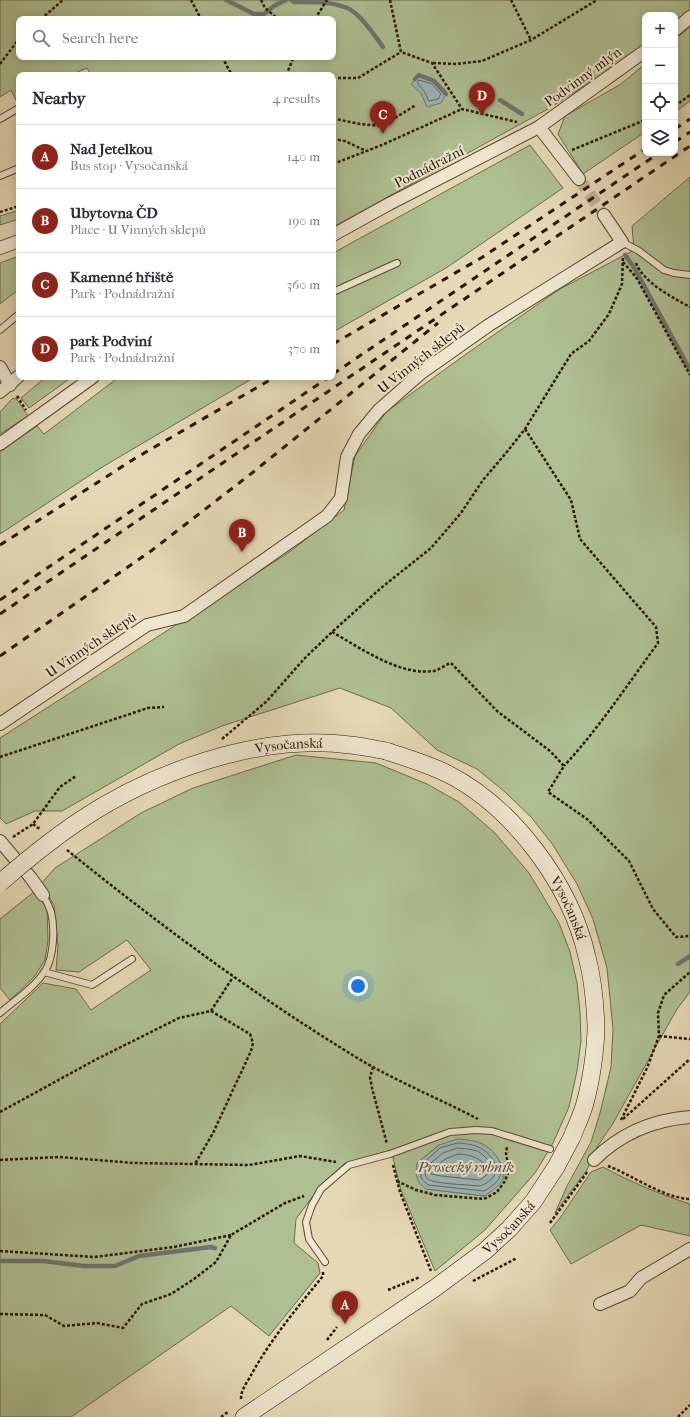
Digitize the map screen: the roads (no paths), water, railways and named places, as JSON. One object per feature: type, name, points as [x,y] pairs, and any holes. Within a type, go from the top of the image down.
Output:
[{"type":"main road","name":"Vysočanská","points":[[0,883],[49,842],[80,820],[139,788],[202,762],[250,749],[307,743],[349,745],[386,751],[418,761],[448,774],[477,792],[502,813],[545,862],[564,893],[587,956],[593,989],[596,1027],[592,1066],[585,1103],[572,1137],[556,1167],[533,1202],[509,1229],[485,1251],[435,1288],[244,1417]]},
{"type":"street","points":[[678,27],[690,17]]},
{"type":"street","name":"Podvinný mlýn","points":[[539,127],[642,53]]},
{"type":"street","points":[[539,127],[580,180]]},
{"type":"street","name":"Podnádražní","points":[[336,233],[389,204],[539,127]]},
{"type":"street","points":[[604,215],[625,244]]},
{"type":"street","points":[[0,248],[16,242]]},
{"type":"street","name":"U Vinných sklepů","points":[[0,724],[147,625],[184,616],[328,516],[341,498],[347,457],[359,434],[379,410],[421,373],[489,325],[625,244]]},
{"type":"street","points":[[0,367],[5,388],[16,379]]},
{"type":"street","points":[[0,444],[89,380]]},
{"type":"street","points":[[2,842],[43,895]]},
{"type":"street","points":[[592,1164],[605,1149],[618,1140],[643,1127],[660,1122],[690,1118]]},
{"type":"street","points":[[600,1304],[630,1292],[641,1278],[690,1249]]},
{"type":"lane","points":[[0,119],[16,110]]},
{"type":"lane","points":[[0,176],[16,169]]},
{"type":"lane","points":[[625,244],[639,251],[664,270],[690,275]]},
{"type":"lane","points":[[336,291],[397,263]]},
{"type":"lane","points":[[0,330],[16,317]]},
{"type":"lane","points":[[0,1013],[37,980],[50,962],[53,939],[51,912],[43,895]]},
{"type":"lane","points":[[44,972],[92,985],[132,958]]},
{"type":"lane","points":[[325,1262],[309,1239],[306,1222],[312,1205],[321,1189],[348,1165],[390,1154],[450,1132],[476,1130],[492,1132],[510,1136],[550,1149]]},
{"type":"water","points":[[419,75],[434,81],[446,94],[441,103],[427,107],[421,93],[411,84]]},
{"type":"water","name":"Prosecký rybník","points":[[457,1139],[483,1144],[493,1152],[501,1164],[504,1173],[502,1182],[485,1196],[426,1189],[418,1181],[416,1175],[417,1163],[439,1145]]},
{"type":"waterway","points":[[226,0],[254,14],[264,14],[274,6],[286,0]]},
{"type":"waterway","points":[[291,0],[294,2],[328,3],[347,8],[362,20],[383,47]]},
{"type":"waterway","points":[[415,79],[419,75],[434,81],[446,94]]},
{"type":"waterway","points":[[500,100],[522,114]]},
{"type":"waterway","points":[[625,255],[635,269],[690,370]]},
{"type":"waterway","points":[[678,964],[690,956]]},
{"type":"waterway","points":[[0,1261],[43,1261],[84,1266],[115,1266],[139,1256],[211,1247],[215,1248]]},
{"type":"tunnel","points":[[579,179],[604,215]]},
{"type":"railway","points":[[678,127],[690,119]]},
{"type":"railway","points":[[678,140],[690,132]]},
{"type":"railway","points":[[0,614],[690,146]]},
{"type":"railway","points":[[336,342],[481,258],[642,151]]},
{"type":"railway","points":[[336,372],[655,156]]},
{"type":"railway","points":[[0,656],[151,551],[252,473],[438,323]]},
{"type":"railway","points":[[0,545],[134,459],[270,380]]},
{"type":"railway","points":[[0,600],[325,380]]},
{"type":"place","name":"park Podviní","points":[[482,115]]},
{"type":"place","name":"Kamenné hřiště","points":[[383,134]]},
{"type":"place","name":"Ubytovna ČD","points":[[242,552]]},
{"type":"place","name":"Nad Jetelkou","points":[[345,1324]]}]
